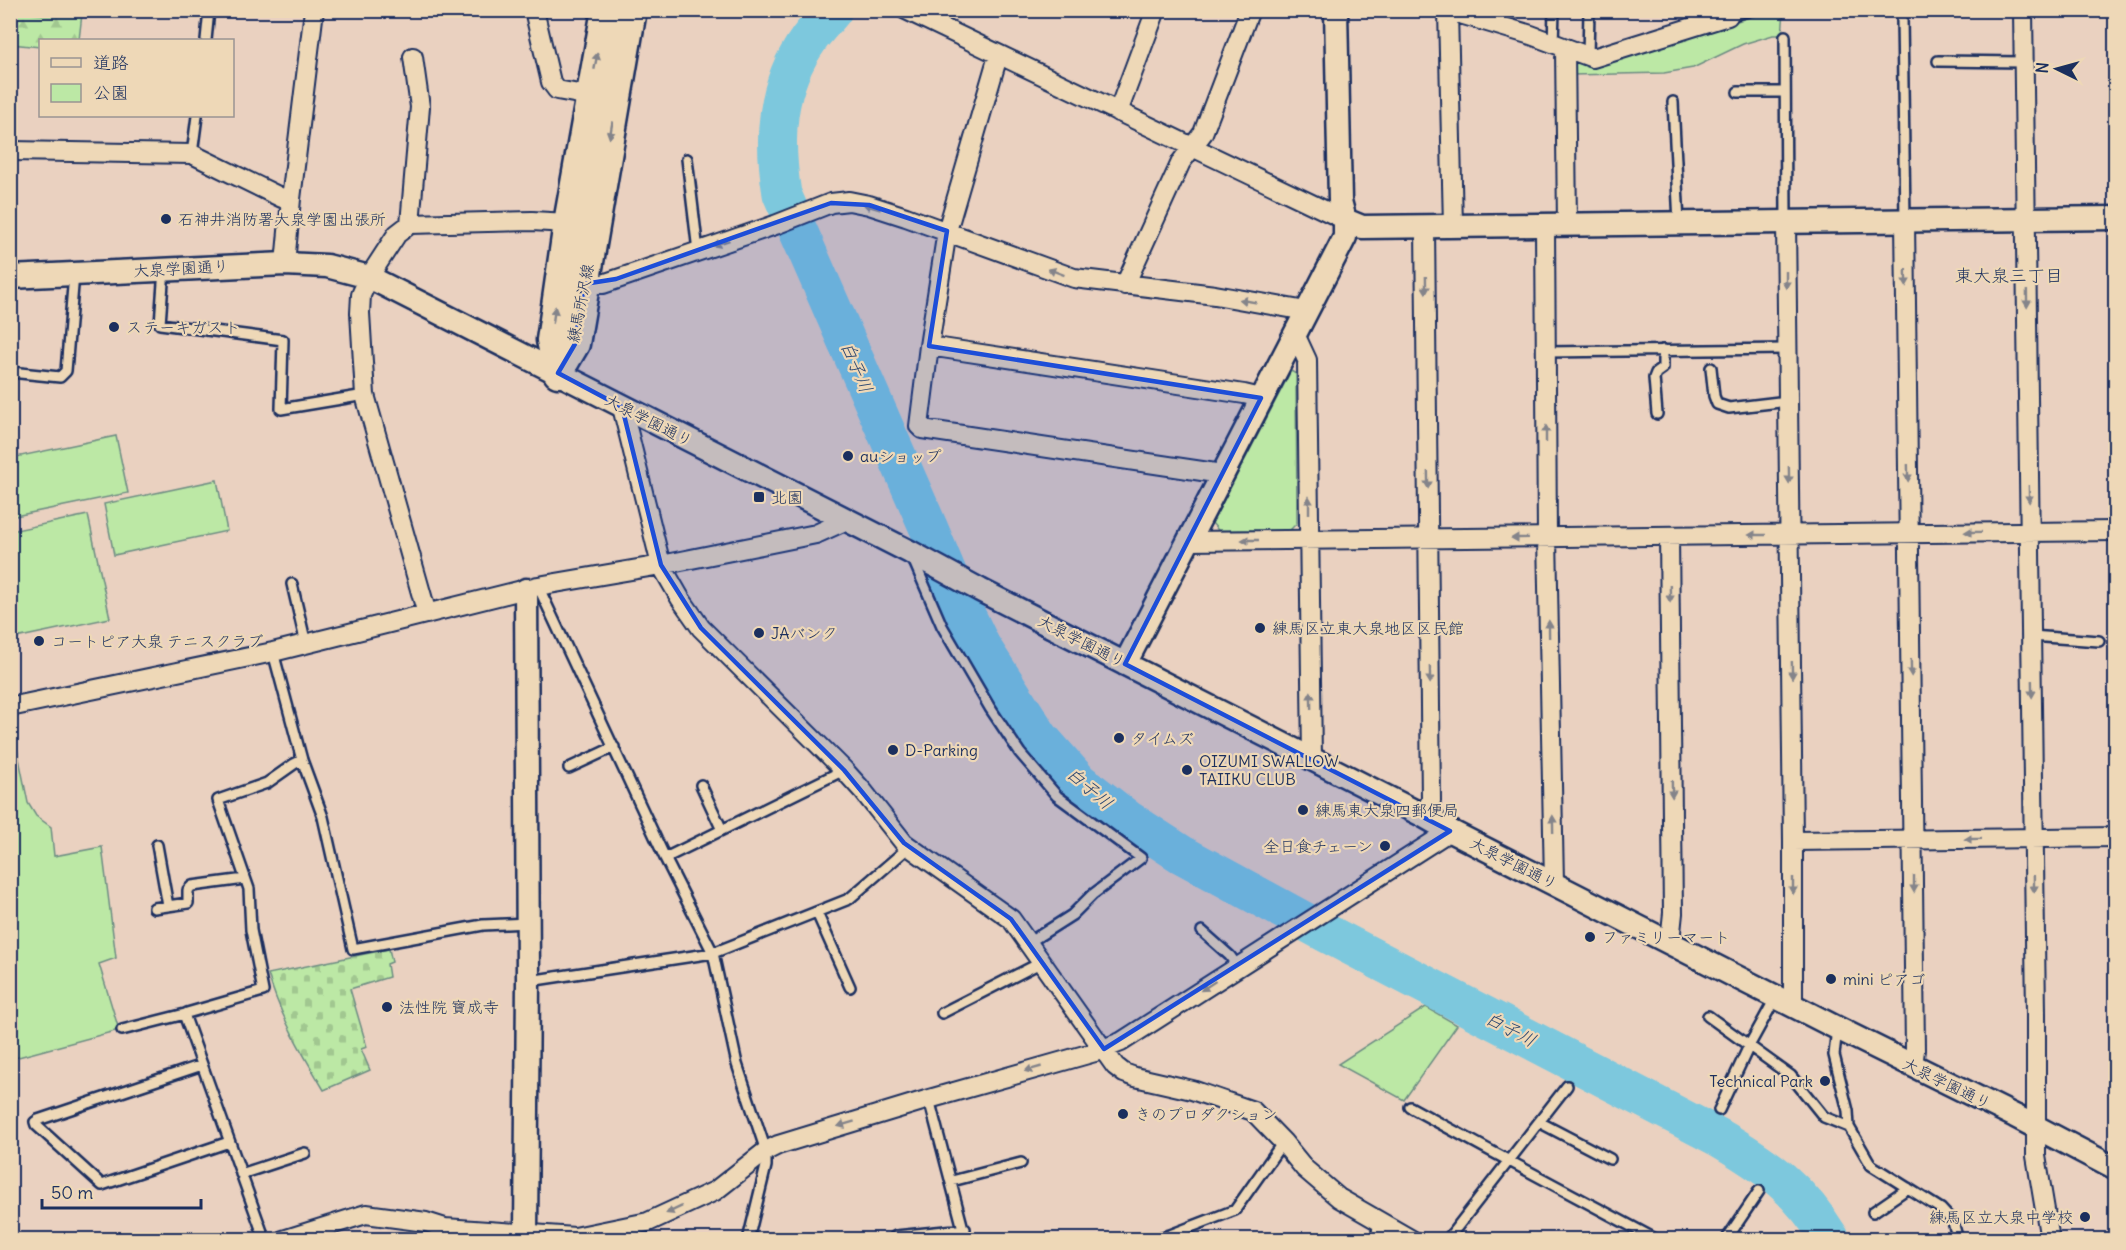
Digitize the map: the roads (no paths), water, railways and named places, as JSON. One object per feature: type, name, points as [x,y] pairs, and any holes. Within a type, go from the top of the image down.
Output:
[{"type":"main road","name":"練馬所沢線","points":[[558,373],[551,340],[568,223],[606,10]]},
{"type":"main road","name":"練馬所沢線","points":[[558,373],[574,344],[632,10]]},
{"type":"street","points":[[285,264],[314,10]]},
{"type":"street","points":[[534,10],[551,82],[557,90],[590,96]]},
{"type":"street","points":[[906,10],[998,56],[1362,227],[2115,218]]},
{"type":"street","points":[[1118,112],[1156,10]]},
{"type":"street","points":[[1125,285],[1181,162],[1203,132],[1250,10]]},
{"type":"street","points":[[1125,664],[1345,237],[1345,220],[1340,201],[1336,10]]},
{"type":"street","points":[[2023,10],[2036,1156],[2050,1239]]},
{"type":"street","points":[[1453,226],[1447,11],[1531,35],[1593,58],[1728,13]]},
{"type":"street","points":[[1559,47],[1567,225]]},
{"type":"street","points":[[998,56],[947,231],[928,346],[919,426],[922,429],[1222,474]]},
{"type":"street","points":[[410,224],[420,108],[413,57]]},
{"type":"street","points":[[10,151],[192,154],[282,198],[291,199]]},
{"type":"street","points":[[584,284],[603,284],[776,224],[831,202],[849,201],[869,205],[947,231],[1074,278],[1215,295],[1306,310]]},
{"type":"street","points":[[1905,220],[1914,840],[1915,1050],[1913,1066]]},
{"type":"street","points":[[428,614],[365,395],[361,295],[369,277],[397,234],[410,224],[532,221],[568,223]]},
{"type":"street","points":[[1784,1000],[1793,841],[1786,222]]},
{"type":"street","points":[[1545,226],[1547,537],[1554,882]]},
{"type":"street","points":[[1422,815],[1431,801],[1425,227]]},
{"type":"street","name":"大泉学園通り","points":[[10,277],[285,264],[327,266],[369,277],[2115,1169]]},
{"type":"street","points":[[1294,334],[1307,360],[1312,759]]},
{"type":"street","points":[[928,346],[1261,398]]},
{"type":"street","points":[[622,407],[661,565],[701,628],[844,770],[909,847],[1011,919],[1115,1066],[1124,1073],[1192,1090],[1253,1111],[1305,1169],[1340,1197],[1412,1239]]},
{"type":"street","points":[[10,707],[273,652],[532,588],[816,534],[847,520]]},
{"type":"street","points":[[1188,541],[2115,531]]},
{"type":"street","points":[[1669,536],[1673,913],[1670,942]]},
{"type":"street","points":[[526,1234],[532,588]]},
{"type":"street","points":[[283,1239],[366,1214],[426,1222],[440,1234],[526,1234],[575,1237],[648,1222],[714,1191],[766,1151],[778,1146],[1121,1042],[1450,831]]},
{"type":"street","points":[[1793,841],[2115,837]]},
{"type":"lane","points":[[206,39],[209,10]]},
{"type":"lane","points":[[1554,10],[1559,47]]},
{"type":"lane","points":[[1588,57],[1589,10]]},
{"type":"lane","points":[[1728,13],[1752,10]]},
{"type":"lane","points":[[1902,18],[1905,220]]},
{"type":"lane","points":[[1785,36],[1786,222]]},
{"type":"lane","points":[[1938,61],[2024,62]]},
{"type":"lane","points":[[1738,92],[1785,92]]},
{"type":"lane","points":[[1673,102],[1679,224]]},
{"type":"lane","points":[[192,154],[197,117]]},
{"type":"lane","points":[[687,159],[698,251]]},
{"type":"lane","points":[[164,269],[156,323],[283,340],[281,407],[283,410],[365,395]]},
{"type":"lane","points":[[10,372],[60,377],[64,375],[74,274]]},
{"type":"lane","points":[[1546,352],[1786,349]]},
{"type":"lane","points":[[1657,414],[1654,378],[1656,373],[1664,368],[1663,350]]},
{"type":"lane","points":[[1711,368],[1717,404],[1729,408],[1788,401]]},
{"type":"lane","points":[[915,555],[942,626],[990,708],[1020,753],[1057,796],[1141,858],[1092,895],[1072,915],[1028,943]]},
{"type":"lane","points":[[292,584],[306,644]]},
{"type":"lane","points":[[532,588],[614,747],[665,858],[713,953],[737,1064],[766,1151],[766,1166],[748,1239]]},
{"type":"lane","points":[[2031,636],[2099,641]]},
{"type":"lane","points":[[273,652],[302,760],[323,817],[353,950],[483,925],[528,923]]},
{"type":"lane","points":[[569,768],[614,747]]},
{"type":"lane","points":[[122,1030],[263,991],[251,930],[249,889],[218,800],[267,783],[302,760]]},
{"type":"lane","points":[[665,858],[844,770]]},
{"type":"lane","points":[[701,784],[722,830]]},
{"type":"lane","points":[[157,844],[168,906]]},
{"type":"lane","points":[[528,981],[713,953],[849,899],[909,847]]},
{"type":"lane","points":[[154,908],[188,903],[188,890],[192,886],[245,879]]},
{"type":"lane","points":[[817,913],[850,987]]},
{"type":"lane","points":[[1202,931],[1230,956],[1238,967]]},
{"type":"lane","points":[[942,1013],[1042,962]]},
{"type":"lane","points":[[1719,1110],[1749,1046],[1784,1000]]},
{"type":"lane","points":[[185,1014],[265,1239]]},
{"type":"lane","points":[[1708,1016],[1791,1076],[1824,1117],[1849,1127]]},
{"type":"lane","points":[[1837,1028],[1834,1055],[1848,1111],[1849,1127],[1871,1165],[1941,1209],[1953,1222],[1958,1239]]},
{"type":"lane","points":[[202,1065],[38,1120],[35,1122],[36,1125],[102,1185],[230,1142]]},
{"type":"lane","points":[[1447,1239],[1567,1086]]},
{"type":"lane","points":[[929,1099],[965,1228],[966,1239]]},
{"type":"lane","points":[[1410,1107],[1509,1162],[1657,1239]]},
{"type":"lane","points":[[1539,1122],[1610,1159]]},
{"type":"lane","points":[[1152,1239],[1170,1237],[1235,1210],[1283,1142]]},
{"type":"lane","points":[[241,1174],[305,1153]]},
{"type":"lane","points":[[952,1181],[1021,1163]]},
{"type":"lane","points":[[1873,1212],[1908,1188]]},
{"type":"lane","points":[[1726,1239],[1759,1191]]},
{"type":"lane","points":[[1376,1239],[1379,1220]]},
{"type":"lane","points":[[891,1239],[896,1236],[965,1228]]},
{"type":"waterway","name":"白子川","points":[[833,10],[812,35],[798,57],[783,94],[778,133],[782,194],[956,594],[981,646],[1040,738],[1079,782],[1127,819],[1181,854],[1326,933],[1718,1137],[1752,1158],[1782,1180],[1795,1193],[1831,1240]]},
{"type":"place","name":"石神井消防署大泉学園出張所","points":[[166,219]]},
{"type":"place","name":"ステーキガスト","points":[[114,327]]},
{"type":"place","name":"auショップ","points":[[848,456]]},
{"type":"place","name":"北園","points":[[759,497]]},
{"type":"place","name":"練馬区立東大泉地区区民館","points":[[1260,628]]},
{"type":"place","name":"JAバンク","points":[[759,633]]},
{"type":"place","name":"コートピア大泉 テニスクラブ","points":[[39,641]]},
{"type":"place","name":"タイムズ","points":[[1119,738]]},
{"type":"place","name":"D-Parking","points":[[893,750]]},
{"type":"place","name":"OIZUMI SWALLOW TAIIKU CLUB","points":[[1187,770]]},
{"type":"place","name":"練馬東大泉四郵便局","points":[[1303,810]]},
{"type":"place","name":"全日食チェーン","points":[[1385,846]]},
{"type":"place","name":"ファミリーマート","points":[[1590,937]]},
{"type":"place","name":"mini ピアゴ","points":[[1831,979]]},
{"type":"place","name":"法性院 寶成寺","points":[[387,1007]]},
{"type":"place","name":"Technical Park","points":[[1825,1081]]},
{"type":"place","name":"きのプロダクション","points":[[1123,1114]]},
{"type":"place","name":"練馬区立大泉中学校","points":[[2085,1217]]},
{"type":"district","name":"東大泉三丁目","points":[[2009,275]]}]
